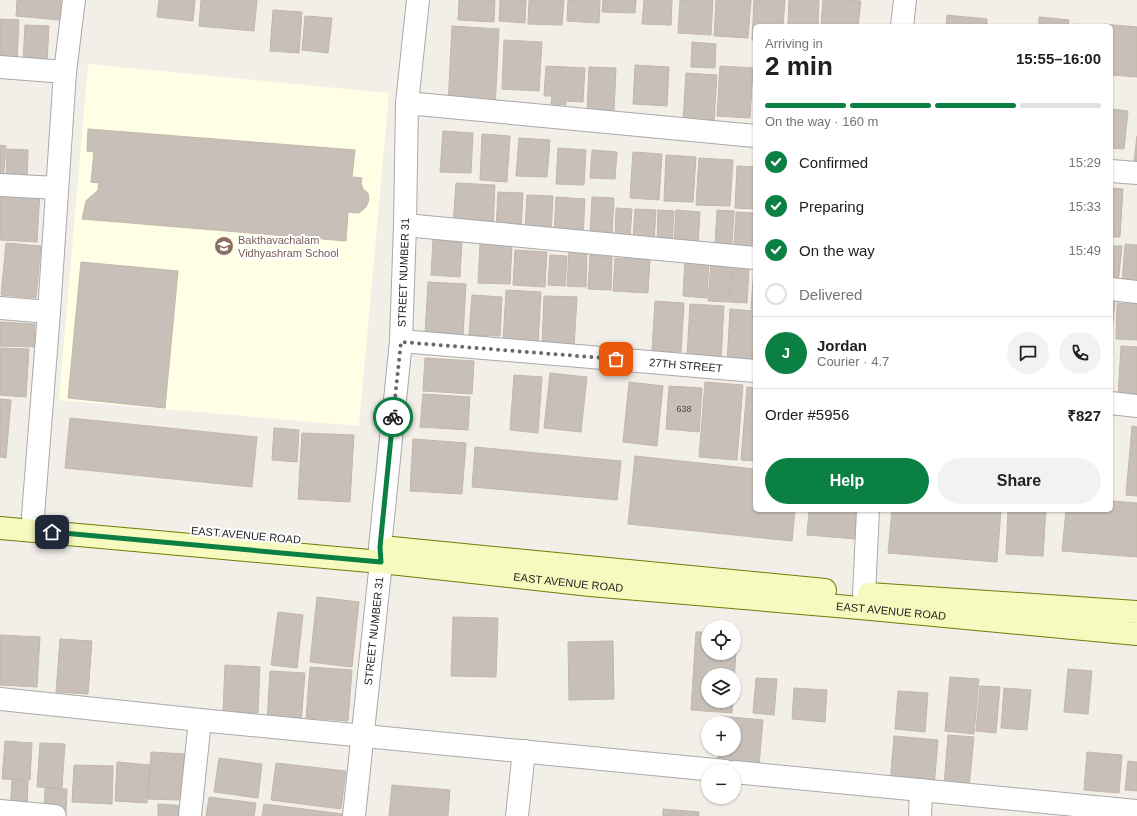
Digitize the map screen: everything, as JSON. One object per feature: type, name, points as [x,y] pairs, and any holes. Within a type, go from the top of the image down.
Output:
[{"type":"main road","name":"EAST AVENUE ROAD","points":[[0,513],[380,554],[590,585],[1137,634]]},
{"type":"main road","name":"EAST AVENUE ROAD","points":[[0,528],[380,554],[864,594],[1137,612]]},
{"type":"street","points":[[33,516],[49,312],[65,72],[74,0]]},
{"type":"street","name":"STREET NUMBER 31","points":[[354,816],[401,342],[407,103],[418,0]]},
{"type":"street","points":[[902,24],[905,0]]},
{"type":"street","points":[[0,67],[65,72]]},
{"type":"street","points":[[407,103],[753,136]]},
{"type":"street","points":[[1113,171],[1137,173]]},
{"type":"street","points":[[0,185],[57,188]]},
{"type":"street","points":[[405,226],[753,258]]},
{"type":"street","points":[[1113,289],[1137,292]]},
{"type":"street","points":[[0,308],[49,312]]},
{"type":"street","name":"27TH STREET","points":[[401,342],[753,371]]},
{"type":"street","points":[[1113,403],[1137,406]]},
{"type":"street","points":[[864,594],[868,512]]},
{"type":"street","points":[[0,699],[701,769]]},
{"type":"street","points":[[190,816],[200,720]]},
{"type":"street","points":[[517,816],[524,751]]},
{"type":"street","points":[[741,773],[1137,811]]},
{"type":"street","points":[[920,816],[921,790]]},
{"type":"street","points":[[0,811],[55,816]]},
{"type":"shaded area","name":"Bakthavachalam Vidhyashram School","points":[[88,64],[389,93],[359,426],[59,400]]},
{"type":"building","points":[[17,0],[61,0],[60,20],[16,16]]},
{"type":"building","points":[[159,0],[195,0],[193,21],[157,17]]},
{"type":"building","points":[[201,0],[257,0],[254,31],[199,26]]},
{"type":"building","points":[[459,0],[495,0],[494,22],[458,20]]},
{"type":"building","points":[[500,0],[526,0],[525,23],[499,21]]},
{"type":"building","points":[[529,0],[564,0],[562,25],[528,24]]},
{"type":"building","points":[[568,0],[600,0],[599,23],[567,21]]},
{"type":"building","points":[[603,0],[636,0],[635,13],[602,12]]},
{"type":"building","points":[[644,0],[672,0],[671,25],[642,24]]},
{"type":"building","points":[[680,0],[713,0],[711,35],[678,33]]},
{"type":"building","points":[[716,0],[751,0],[748,38],[714,36]]},
{"type":"building","points":[[754,0],[785,0],[783,24],[753,24],[752,40]]},
{"type":"building","points":[[789,0],[819,0],[818,24],[788,24]]},
{"type":"building","points":[[823,0],[861,1],[858,24],[821,24]]},
{"type":"building","points":[[273,10],[302,12],[299,53],[270,51]]},
{"type":"building","points":[[947,15],[987,19],[987,24],[946,24]]},
{"type":"building","points":[[305,16],[332,18],[328,53],[302,50]]},
{"type":"building","points":[[1039,17],[1069,20],[1068,24],[1039,24]]},
{"type":"building","points":[[0,19],[19,20],[17,64],[0,63]]},
{"type":"building","points":[[25,25],[49,26],[47,62],[23,61]]},
{"type":"building","points":[[1113,25],[1137,27],[1137,77],[1113,75]]},
{"type":"building","points":[[452,26],[499,29],[495,109],[448,106]]},
{"type":"building","points":[[504,40],[542,42],[539,91],[502,89]]},
{"type":"building","points":[[692,42],[716,44],[715,68],[691,67]]},
{"type":"building","points":[[635,65],[669,67],[667,106],[633,104]]},
{"type":"building","points":[[546,66],[585,68],[583,102],[566,101],[566,105],[551,104],[552,96],[544,96]]},
{"type":"building","points":[[720,66],[753,68],[750,118],[717,116]]},
{"type":"building","points":[[589,67],[616,68],[614,112],[587,111]]},
{"type":"building","points":[[686,73],[717,75],[714,122],[683,121]]},
{"type":"building","points":[[1113,109],[1128,111],[1124,149],[1113,148]]},
{"type":"building","points":[[88,129],[355,150],[352,177],[362,178],[361,183],[363,189],[368,193],[369,200],[366,207],[359,213],[348,212],[346,241],[82,219],[86,201],[98,190],[99,183],[91,182],[94,152],[87,151]]},
{"type":"building","points":[[443,131],[473,133],[471,173],[440,172]]},
{"type":"building","points":[[482,134],[510,136],[507,182],[480,180]]},
{"type":"building","points":[[1137,136],[1137,161],[1134,161]]},
{"type":"building","points":[[519,138],[550,140],[547,177],[516,176]]},
{"type":"building","points":[[0,145],[6,146],[3,183],[0,183]]},
{"type":"building","points":[[558,148],[586,150],[584,185],[556,184]]},
{"type":"building","points":[[7,149],[28,150],[27,183],[6,182]]},
{"type":"building","points":[[592,150],[617,152],[615,179],[590,178]]},
{"type":"building","points":[[633,152],[662,154],[659,200],[630,198]]},
{"type":"building","points":[[666,155],[696,157],[693,202],[664,201]]},
{"type":"building","points":[[699,158],[733,160],[730,206],[696,205]]},
{"type":"building","points":[[737,166],[753,167],[753,209],[735,208]]},
{"type":"building","points":[[456,183],[495,185],[493,227],[453,225]]},
{"type":"building","points":[[0,187],[40,190],[37,242],[0,240]]},
{"type":"building","points":[[1113,188],[1123,189],[1120,237],[1113,237]]},
{"type":"building","points":[[498,192],[523,193],[521,230],[496,229]]},
{"type":"building","points":[[527,195],[553,196],[551,234],[525,232]]},
{"type":"building","points":[[556,197],[585,199],[583,236],[554,234]]},
{"type":"building","points":[[592,197],[614,198],[612,236],[590,235]]},
{"type":"building","points":[[616,208],[632,209],[630,237],[615,237]]},
{"type":"building","points":[[635,209],[656,210],[654,242],[633,241]]},
{"type":"building","points":[[658,210],[674,211],[672,245],[657,244]]},
{"type":"building","points":[[676,210],[700,212],[698,245],[674,244]]},
{"type":"building","points":[[717,210],[734,211],[732,245],[715,244]]},
{"type":"building","points":[[736,212],[753,213],[752,247],[734,246]]},
{"type":"building","points":[[433,239],[462,241],[460,277],[431,275]]},
{"type":"building","points":[[6,243],[41,246],[36,298],[1,295]]},
{"type":"building","points":[[480,244],[512,245],[510,284],[478,283]]},
{"type":"building","points":[[1125,244],[1137,245],[1137,285],[1122,284]]},
{"type":"building","points":[[1113,246],[1122,246],[1118,284],[1113,283]]},
{"type":"building","points":[[515,250],[547,252],[545,287],[513,285]]},
{"type":"building","points":[[569,251],[587,252],[586,287],[567,286]]},
{"type":"building","points":[[550,255],[567,256],[565,286],[548,285]]},
{"type":"building","points":[[590,255],[612,257],[611,290],[588,289]]},
{"type":"building","points":[[615,258],[650,260],[648,293],[613,291]]},
{"type":"building","points":[[685,259],[709,261],[707,298],[683,296]]},
{"type":"building","points":[[81,262],[178,271],[165,408],[68,398]]},
{"type":"building","points":[[711,262],[731,263],[729,302],[708,301]]},
{"type":"building","points":[[732,266],[749,267],[747,303],[730,302]]},
{"type":"building","points":[[753,281],[753,309],[751,309]]},
{"type":"building","points":[[428,282],[466,284],[463,335],[425,332]]},
{"type":"building","points":[[506,290],[541,292],[538,344],[503,342]]},
{"type":"building","points":[[472,295],[502,297],[500,336],[469,335]]},
{"type":"building","points":[[544,296],[577,297],[574,347],[542,346]]},
{"type":"building","points":[[1113,300],[1115,300],[1113,322]]},
{"type":"building","points":[[655,301],[684,303],[681,352],[652,351]]},
{"type":"building","points":[[1117,303],[1137,304],[1137,340],[1116,339]]},
{"type":"building","points":[[690,304],[724,306],[721,359],[687,357]]},
{"type":"building","points":[[730,309],[753,311],[752,365],[727,364]]},
{"type":"building","points":[[0,322],[35,324],[34,347],[0,346]]},
{"type":"building","points":[[1121,346],[1137,347],[1137,397],[1118,396]]},
{"type":"building","points":[[0,348],[29,349],[26,397],[0,395]]},
{"type":"building","points":[[425,358],[474,361],[472,394],[423,391]]},
{"type":"building","points":[[550,373],[587,377],[581,432],[544,428]]},
{"type":"building","points":[[514,375],[542,377],[538,433],[510,430]]},
{"type":"building","points":[[629,382],[663,386],[657,446],[623,442]]},
{"type":"building","points":[[705,382],[743,385],[737,460],[699,457]]},
{"type":"building","points":[[669,386],[702,388],[699,432],[666,429]]},
{"type":"building","points":[[747,387],[753,388],[753,461],[741,460]]},
{"type":"building","points":[[423,394],[470,397],[468,430],[420,427]]},
{"type":"building","points":[[0,399],[11,400],[6,458],[0,457]]},
{"type":"building","points":[[70,418],[257,437],[252,487],[65,468]]},
{"type":"building","points":[[1132,426],[1137,427],[1137,496],[1126,495]]},
{"type":"building","points":[[274,428],[299,430],[297,462],[272,460]]},
{"type":"building","points":[[302,433],[354,435],[350,502],[298,499]]},
{"type":"building","points":[[413,439],[466,443],[462,494],[410,491]]},
{"type":"building","points":[[475,447],[621,461],[617,500],[472,487]]},
{"type":"building","points":[[635,456],[753,469],[753,512],[795,512],[792,541],[628,524]]},
{"type":"building","points":[[1113,501],[1137,503],[1137,557],[1062,551],[1066,512],[1113,512]]},
{"type":"building","points":[[809,512],[858,512],[856,539],[807,535]]},
{"type":"building","points":[[892,512],[1001,512],[997,562],[888,553]]},
{"type":"building","points":[[1008,512],[1046,512],[1043,556],[1006,554]]},
{"type":"building","points":[[317,597],[359,602],[352,667],[310,662]]},
{"type":"building","points":[[278,612],[303,615],[297,668],[271,665]]},
{"type":"building","points":[[453,617],[498,618],[496,677],[451,676]]},
{"type":"building","points":[[696,632],[701,632],[701,660],[735,660],[735,668],[701,668],[701,708],[732,708],[732,713],[691,710]]},
{"type":"building","points":[[0,635],[40,637],[37,687],[0,685]]},
{"type":"building","points":[[60,639],[92,641],[88,694],[56,692]]},
{"type":"building","points":[[613,641],[614,699],[569,700],[568,642]]},
{"type":"building","points":[[225,665],[260,667],[258,713],[223,711]]},
{"type":"building","points":[[310,667],[352,670],[348,721],[306,718]]},
{"type":"building","points":[[1068,669],[1092,671],[1088,714],[1064,712]]},
{"type":"building","points":[[270,671],[305,673],[301,724],[267,722]]},
{"type":"building","points":[[950,677],[979,679],[974,734],[945,731]]},
{"type":"building","points":[[756,678],[777,679],[774,715],[753,713]]},
{"type":"building","points":[[980,686],[1000,687],[996,733],[976,731]]},
{"type":"building","points":[[794,688],[827,690],[825,722],[792,719]]},
{"type":"building","points":[[1004,688],[1031,690],[1027,730],[1001,728]]},
{"type":"building","points":[[898,691],[928,693],[925,732],[895,729]]},
{"type":"building","points":[[741,718],[763,720],[759,766],[717,763],[718,756],[741,756]]},
{"type":"building","points":[[948,735],[974,737],[969,788],[944,786]]},
{"type":"building","points":[[894,736],[938,740],[934,787],[890,783]]},
{"type":"building","points":[[5,741],[32,743],[30,780],[2,779]]},
{"type":"building","points":[[40,743],[65,744],[62,788],[37,787]]},
{"type":"building","points":[[151,752],[185,754],[183,800],[148,799]]},
{"type":"building","points":[[1087,752],[1122,755],[1119,793],[1084,790]]},
{"type":"building","points":[[219,758],[262,764],[258,798],[214,792]]},
{"type":"building","points":[[1128,761],[1137,762],[1137,791],[1125,790]]},
{"type":"building","points":[[117,762],[150,765],[147,803],[115,801]]},
{"type":"building","points":[[276,763],[346,771],[341,809],[271,800]]},
{"type":"building","points":[[74,765],[113,766],[112,804],[72,802]]},
{"type":"building","points":[[12,780],[28,781],[27,810],[10,809]]},
{"type":"building","points":[[392,785],[450,790],[448,816],[389,816]]},
{"type":"building","points":[[45,788],[67,789],[66,814],[44,813]]},
{"type":"building","points":[[209,797],[256,803],[254,816],[206,816]]},
{"type":"building","points":[[158,804],[187,806],[186,816],[158,816]]},
{"type":"building","points":[[264,804],[343,814],[343,816],[262,816]]},
{"type":"building","points":[[663,809],[699,812],[699,816],[663,816]]},
{"type":"way so far","points":[[393,417],[401,342],[616,359]]},
{"type":"place","name":"Bakthavachalam Vidhyashram School","points":[[224,246]]},
{"type":"route","points":[[52,532],[381,562],[380,547],[393,417]]}]
